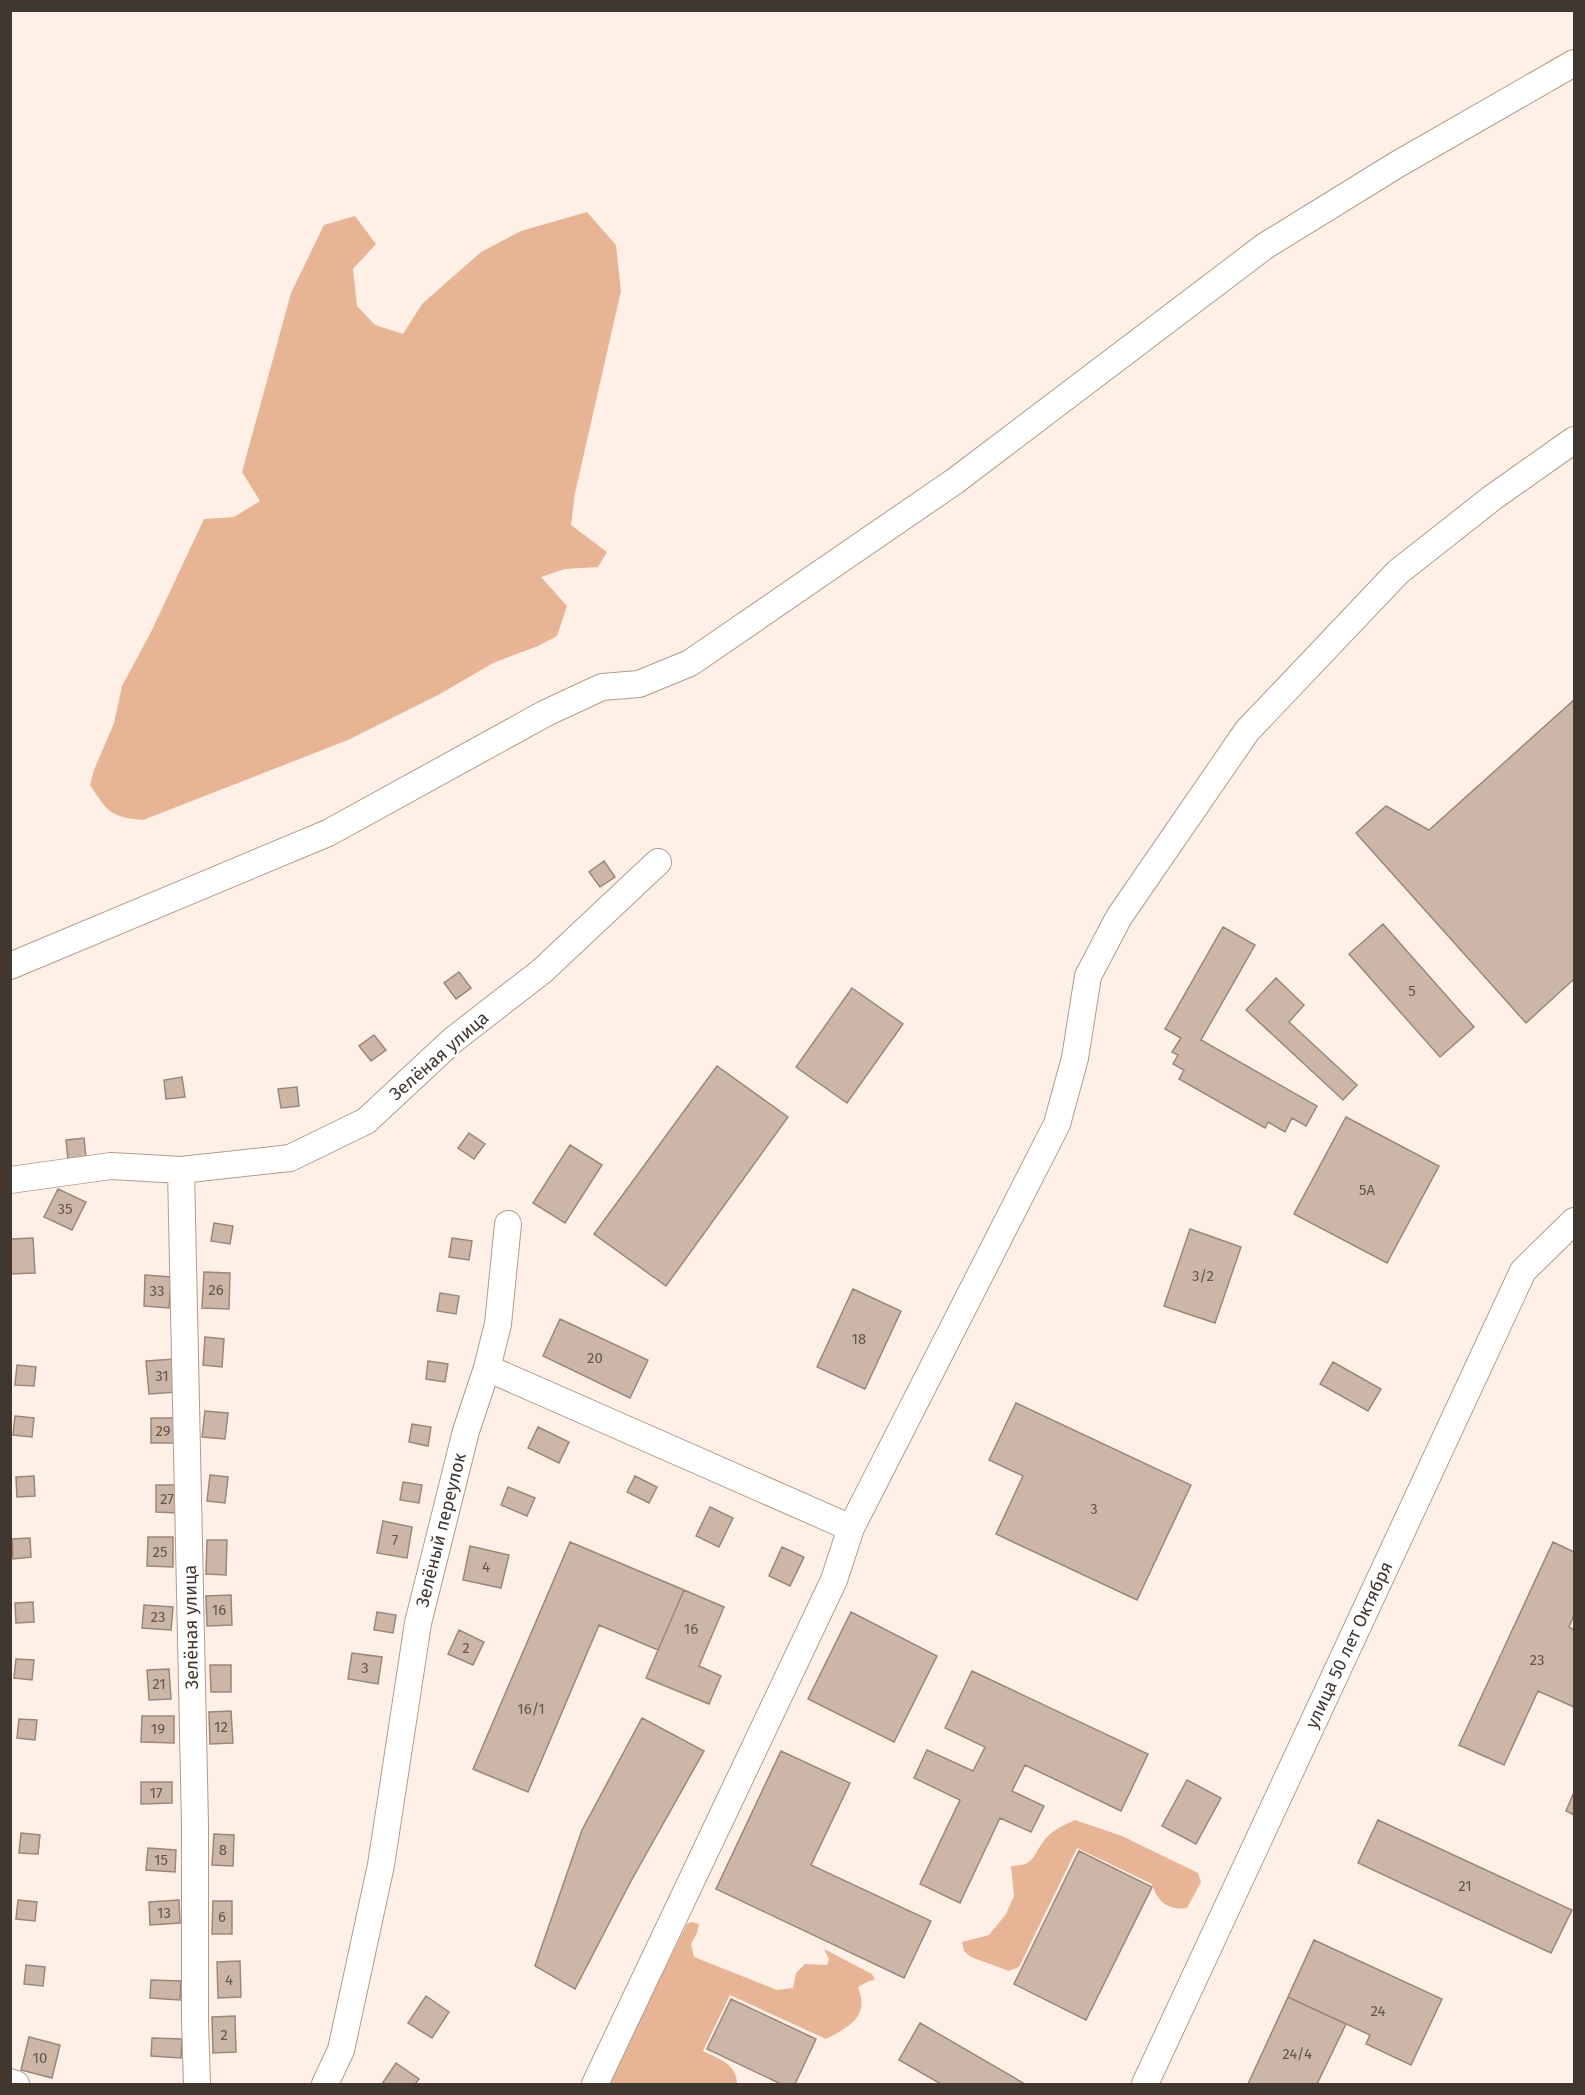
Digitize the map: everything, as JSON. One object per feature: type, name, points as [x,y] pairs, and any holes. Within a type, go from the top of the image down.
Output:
[{"type":"street","points":[[10,966],[328,832],[546,713],[602,687],[639,684],[690,663],[955,482],[1265,246],[1398,164],[1575,63]]},
{"type":"street","points":[[595,2085],[834,1580],[851,1528],[1057,1124],[1075,1058],[1088,976],[1119,917],[1246,731],[1398,572],[1492,498],[1575,440]]},
{"type":"street","name":"Зелёная улица","points":[[10,1180],[111,1166],[181,1170],[290,1158],[366,1121],[453,1040],[542,971],[658,862]]},
{"type":"street","name":"Зелёная улица","points":[[181,1170],[195,1826],[197,2085]]},
{"type":"street","name":"улица 50 лет Октября","points":[[1145,2085],[1523,1271],[1575,1221]]},
{"type":"street","name":"Зелёный переулок","points":[[325,2085],[341,2050],[381,1865],[418,1623],[466,1431],[487,1368],[498,1324],[508,1224]]},
{"type":"street","points":[[487,1368],[851,1528]]},
{"type":"street","points":[[10,2082],[16,2085]]},
{"type":"shaded area","points":[[587,212],[616,245],[621,291],[575,493],[571,525],[607,552],[598,567],[565,569],[541,577],[567,606],[557,636],[538,646],[493,663],[440,694],[348,740],[143,820],[123,817],[111,812],[90,785],[114,723],[122,686],[151,632],[204,519],[234,517],[260,501],[242,472],[291,293],[324,225],[355,216],[376,244],[353,269],[357,306],[375,325],[403,334],[422,304],[481,252],[521,231]]},
{"type":"shaded area","points":[[1075,1820],[1122,1836],[1198,1873],[1201,1882],[1187,1908],[1174,1908],[1164,1904],[1152,1884],[1077,1848],[1019,1967],[1009,1971],[971,1957],[964,1951],[962,1942],[989,1935],[1006,1914],[1014,1896],[1011,1866],[1028,1862],[1049,1835]]},
{"type":"shaded area","points":[[692,1922],[699,1924],[691,1944],[694,1957],[777,1990],[793,1988],[796,1973],[805,1964],[827,1965],[829,1959],[824,1949],[872,1974],[875,1980],[858,1987],[861,2006],[855,2020],[826,2039],[730,1995],[703,2051],[730,2067],[737,2084],[611,2084],[610,2079],[687,1924]]},
{"type":"building","points":[[1574,700],[1574,979],[1526,1023],[1356,833],[1386,806],[1429,830]]},
{"type":"building","points":[[604,861],[615,877],[600,887],[589,872]]},
{"type":"building","points":[[1383,924],[1474,1027],[1440,1057],[1349,954]]},
{"type":"building","points":[[1223,927],[1255,945],[1201,1040],[1317,1106],[1306,1126],[1292,1118],[1285,1132],[1268,1122],[1265,1128],[1179,1079],[1184,1070],[1173,1064],[1178,1055],[1172,1052],[1181,1038],[1165,1029]]},
{"type":"building","points":[[459,972],[471,988],[456,999],[444,983]]},
{"type":"building","points":[[1276,978],[1304,1005],[1289,1022],[1357,1085],[1343,1100],[1246,1010]]},
{"type":"building","points":[[852,988],[903,1024],[847,1103],[796,1067]]},
{"type":"building","points":[[374,1035],[386,1050],[371,1061],[359,1046]]},
{"type":"building","points":[[717,1066],[788,1117],[666,1286],[594,1234]]},
{"type":"building","points":[[182,1077],[185,1097],[166,1099],[164,1080]]},
{"type":"building","points":[[297,1087],[299,1106],[281,1108],[278,1089]]},
{"type":"building","points":[[1346,1117],[1439,1166],[1387,1263],[1294,1214]]},
{"type":"building","points":[[469,1133],[485,1144],[474,1159],[458,1148]]},
{"type":"building","points":[[84,1138],[86,1158],[68,1160],[66,1140]]},
{"type":"building","points":[[570,1145],[602,1165],[565,1223],[533,1203]]},
{"type":"building","points":[[58,1189],[86,1202],[72,1230],[44,1217]]},
{"type":"building","points":[[214,1223],[233,1226],[230,1244],[211,1241]]},
{"type":"building","points":[[1190,1229],[1241,1247],[1215,1323],[1164,1306]]},
{"type":"building","points":[[33,1238],[35,1273],[10,1274],[10,1239]]},
{"type":"building","points":[[452,1238],[472,1241],[469,1260],[449,1257]]},
{"type":"building","points":[[204,1272],[230,1273],[229,1309],[202,1308]]},
{"type":"building","points":[[145,1275],[171,1277],[169,1308],[144,1306]]},
{"type":"building","points":[[853,1289],[901,1311],[865,1389],[817,1367]]},
{"type":"building","points":[[440,1293],[459,1296],[456,1314],[437,1311]]},
{"type":"building","points":[[560,1319],[648,1360],[630,1398],[543,1356]]},
{"type":"building","points":[[205,1337],[224,1339],[222,1367],[203,1365]]},
{"type":"building","points":[[175,1359],[177,1392],[149,1394],[146,1361]]},
{"type":"building","points":[[428,1361],[448,1364],[445,1382],[426,1379]]},
{"type":"building","points":[[1333,1362],[1381,1389],[1368,1411],[1320,1384]]},
{"type":"building","points":[[17,1365],[36,1367],[34,1386],[15,1385]]},
{"type":"building","points":[[1016,1403],[1191,1485],[1137,1600],[996,1534],[1023,1476],[989,1460]]},
{"type":"building","points":[[205,1411],[228,1413],[225,1439],[202,1437]]},
{"type":"building","points":[[15,1416],[34,1418],[32,1437],[13,1435]]},
{"type":"building","points":[[151,1418],[175,1418],[175,1443],[151,1443]]},
{"type":"building","points":[[412,1424],[431,1427],[428,1446],[409,1442]]},
{"type":"building","points":[[538,1427],[569,1442],[559,1463],[528,1448]]},
{"type":"building","points":[[210,1475],[228,1477],[225,1503],[207,1501]]},
{"type":"building","points":[[34,1476],[35,1496],[17,1497],[16,1477]]},
{"type":"building","points":[[635,1476],[657,1487],[649,1503],[627,1492]]},
{"type":"building","points":[[403,1482],[422,1485],[419,1503],[400,1500]]},
{"type":"building","points":[[156,1485],[178,1485],[178,1513],[156,1512]]},
{"type":"building","points":[[508,1487],[535,1498],[527,1516],[501,1505]]},
{"type":"building","points":[[710,1507],[733,1518],[719,1547],[696,1536]]},
{"type":"building","points":[[383,1521],[412,1527],[407,1558],[377,1553]]},
{"type":"building","points":[[148,1537],[173,1537],[173,1567],[147,1566]]},
{"type":"building","points":[[30,1538],[31,1557],[13,1559],[12,1539]]},
{"type":"building","points":[[207,1540],[227,1540],[226,1575],[206,1574]]},
{"type":"building","points":[[570,1542],[684,1590],[658,1650],[599,1625],[528,1792],[473,1769]]},
{"type":"building","points":[[1553,1542],[1574,1552],[1574,1615],[1569,1627],[1574,1630],[1574,1707],[1538,1691],[1504,1765],[1459,1745]]},
{"type":"building","points":[[470,1546],[509,1555],[501,1588],[463,1580]]},
{"type":"building","points":[[782,1547],[804,1557],[790,1586],[769,1576]]},
{"type":"building","points":[[684,1590],[724,1607],[699,1666],[721,1676],[709,1704],[646,1678]]},
{"type":"building","points":[[231,1595],[232,1625],[207,1626],[206,1596]]},
{"type":"building","points":[[33,1602],[34,1622],[16,1623],[15,1603]]},
{"type":"building","points":[[144,1605],[173,1607],[171,1630],[142,1628]]},
{"type":"building","points":[[377,1612],[396,1615],[393,1633],[374,1630]]},
{"type":"building","points":[[851,1612],[937,1656],[894,1742],[808,1699]]},
{"type":"building","points":[[459,1630],[484,1642],[473,1665],[448,1654]]},
{"type":"building","points":[[352,1653],[382,1657],[378,1684],[348,1679]]},
{"type":"building","points":[[16,1659],[34,1660],[32,1680],[14,1678]]},
{"type":"building","points":[[210,1665],[231,1665],[231,1692],[211,1692]]},
{"type":"building","points":[[169,1669],[171,1699],[149,1700],[147,1670]]},
{"type":"building","points":[[972,1671],[1148,1754],[1121,1811],[1025,1765],[1012,1791],[1044,1806],[1031,1832],[1000,1818],[960,1903],[920,1884],[960,1800],[914,1778],[927,1750],[973,1771],[985,1747],[945,1728]]},
{"type":"building","points":[[231,1711],[233,1743],[210,1744],[209,1712]]},
{"type":"building","points":[[142,1716],[174,1716],[174,1743],[141,1742]]},
{"type":"building","points":[[642,1718],[704,1751],[631,1881],[575,1989],[535,1966],[582,1830]]},
{"type":"building","points":[[19,1719],[37,1720],[35,1740],[17,1738]]},
{"type":"building","points":[[781,1751],[850,1783],[811,1865],[931,1921],[904,1978],[716,1889]]},
{"type":"building","points":[[1187,1780],[1221,1798],[1196,1844],[1162,1826]]},
{"type":"building","points":[[141,1782],[172,1782],[172,1803],[141,1804]]},
{"type":"building","points":[[1574,1792],[1574,1815],[1566,1811]]},
{"type":"building","points":[[1378,1820],[1572,1910],[1551,1953],[1358,1863]]},
{"type":"building","points":[[21,1833],[40,1835],[38,1854],[19,1853]]},
{"type":"building","points":[[214,1834],[234,1835],[233,1866],[212,1865]]},
{"type":"building","points":[[148,1848],[176,1850],[175,1872],[146,1870]]},
{"type":"building","points":[[1079,1851],[1152,1887],[1086,2020],[1014,1984]]},
{"type":"building","points":[[18,1900],[37,1902],[35,1921],[16,1919]]},
{"type":"building","points":[[179,1900],[180,1923],[150,1925],[149,1902]]},
{"type":"building","points":[[213,1901],[232,1901],[232,1934],[212,1934]]},
{"type":"building","points":[[1314,1940],[1442,1999],[1411,2065],[1366,2044],[1370,2035],[1288,1997]]},
{"type":"building","points":[[240,1961],[241,1997],[218,1998],[217,1962]]},
{"type":"building","points":[[26,1965],[45,1967],[43,1986],[24,1984]]},
{"type":"building","points":[[151,1980],[181,1981],[180,2000],[150,1998]]},
{"type":"building","points":[[426,1996],[449,2012],[432,2038],[408,2023]]},
{"type":"building","points":[[1288,1997],[1346,2024],[1317,2084],[1248,2084]]},
{"type":"building","points":[[731,1999],[816,2039],[795,2084],[781,2084],[707,2049]]},
{"type":"building","points":[[235,2016],[236,2052],[213,2053],[212,2017]]},
{"type":"building","points":[[920,2023],[1025,2084],[941,2084],[899,2060]]},
{"type":"building","points":[[29,2037],[60,2045],[52,2078],[21,2070]]},
{"type":"building","points":[[152,2038],[182,2039],[181,2058],[151,2056]]},
{"type":"building","points":[[396,2063],[419,2079],[415,2084],[382,2084]]}]
